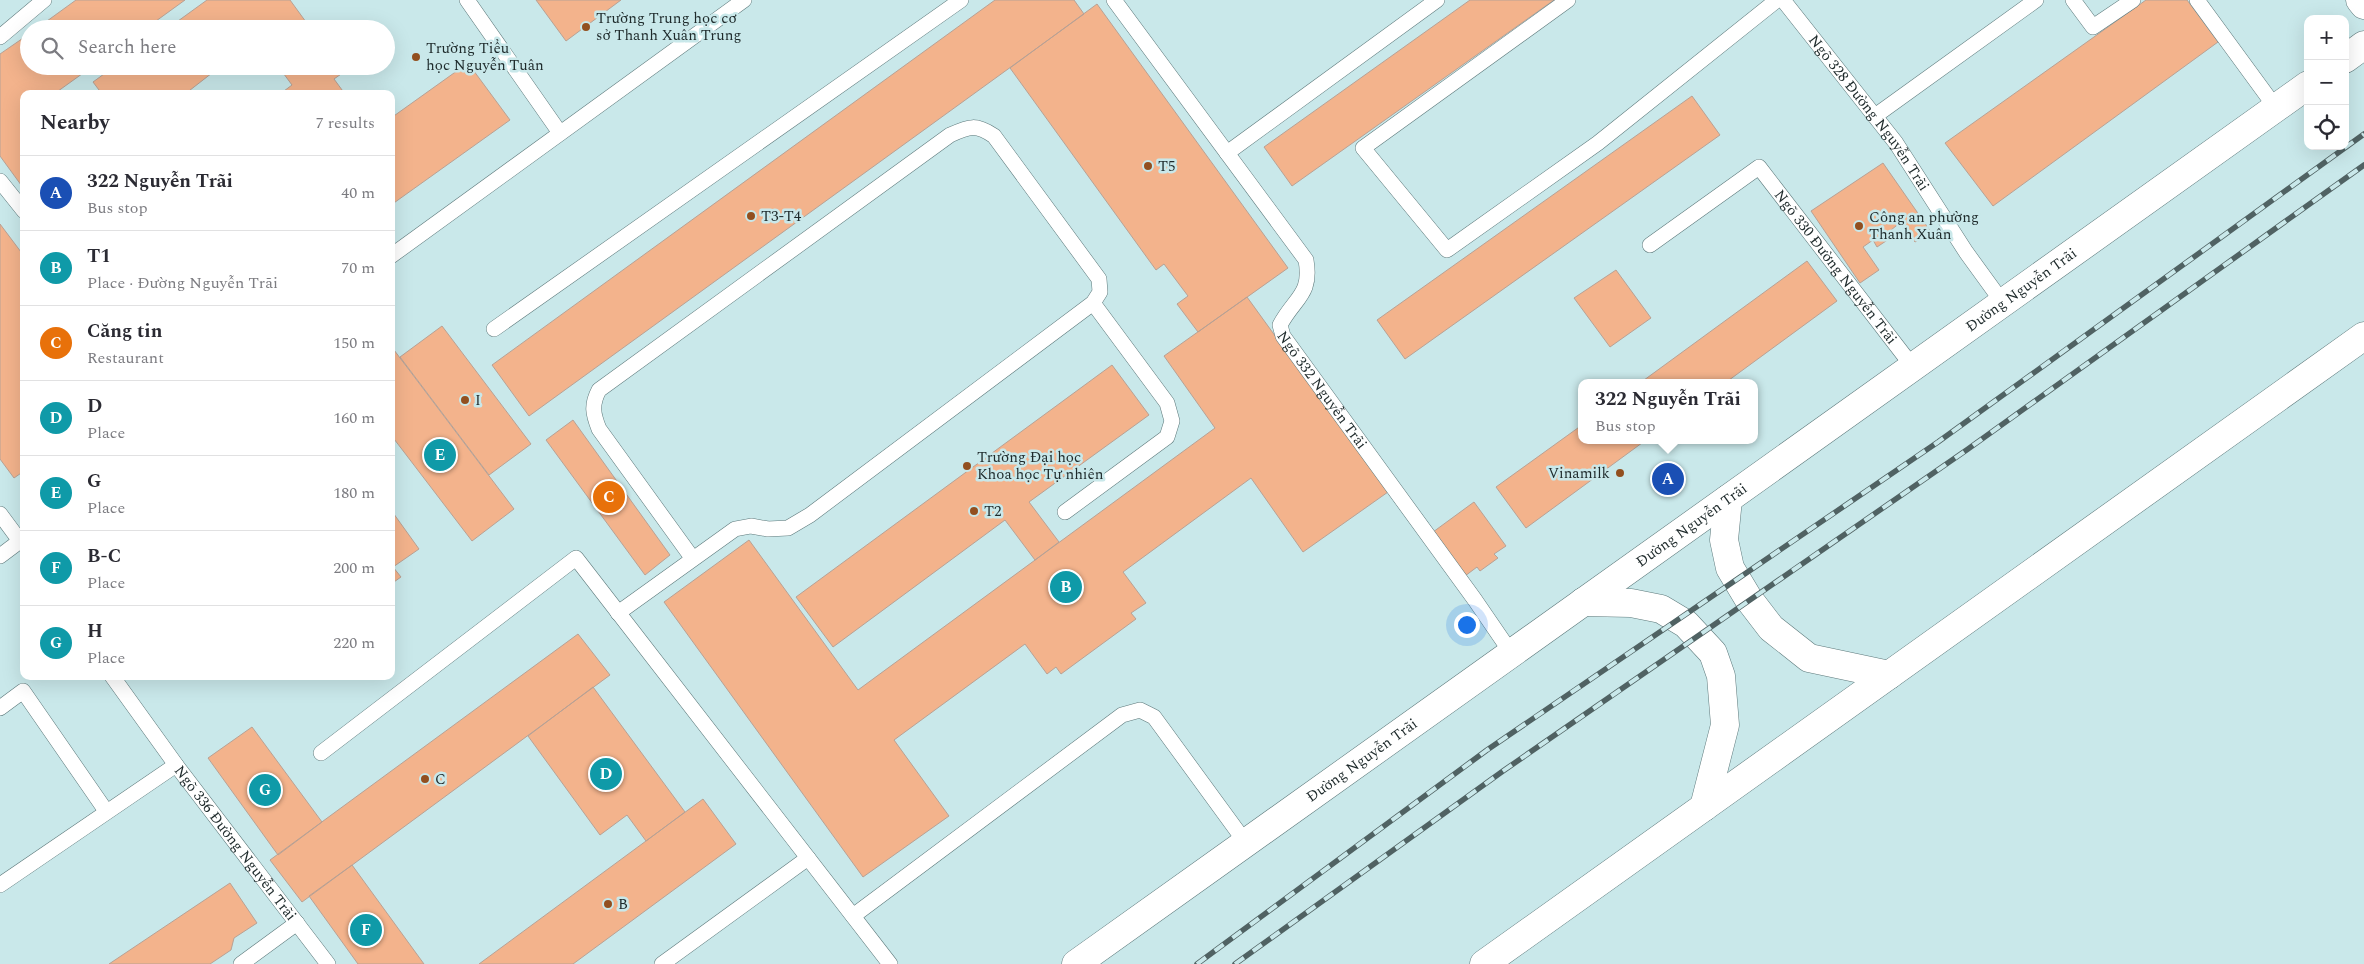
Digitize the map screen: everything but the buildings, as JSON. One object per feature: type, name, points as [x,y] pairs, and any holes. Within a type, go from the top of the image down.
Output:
[{"type":"main road","points":[[2360,0],[2364,5]]},
{"type":"main road","points":[[2349,56],[2364,45]]},
{"type":"main road","name":"Đường Nguyễn Trãi","points":[[1076,964],[2304,88]]},
{"type":"main road","points":[[1484,964],[2364,336]]},
{"type":"main road","points":[[1728,499],[1724,540],[1730,568],[1748,598],[1771,628],[1808,658],[1889,676]]},
{"type":"main road","points":[[1584,602],[1631,603],[1661,610],[1686,624],[1713,653],[1722,676],[1725,725],[1704,807]]},
{"type":"lane","points":[[20,20],[44,0]]},
{"type":"lane","points":[[467,0],[560,133]]},
{"type":"lane","points":[[395,253],[744,0]]},
{"type":"lane","points":[[494,329],[961,0]]},
{"type":"lane","points":[[1227,153],[1437,0]]},
{"type":"lane","points":[[1568,0],[1362,148],[1447,250],[1598,143],[1777,0]]},
{"type":"lane","name":"Ngõ 328 Đường Nguyễn Trãi","points":[[1783,0],[1896,143],[1966,252],[2003,303]]},
{"type":"lane","points":[[1875,116],[2036,0]]},
{"type":"lane","points":[[2073,0],[2093,28],[2133,0]]},
{"type":"lane","points":[[2197,0],[2276,108]]},
{"type":"lane","name":"Ngõ 332 Nguyễn Trãi","points":[[1121,2],[1227,153],[1306,260],[1309,278],[1302,295],[1280,325],[1283,336],[1475,600],[1512,654]]},
{"type":"lane","points":[[0,37],[20,20]]},
{"type":"lane","points":[[618,613],[693,559],[735,528],[751,526],[768,529],[788,528],[810,516],[1093,303],[1100,292],[1100,279],[994,136],[981,127],[966,128],[950,135],[599,390],[593,402],[593,415],[599,429],[693,559]]},
{"type":"lane","name":"Ngõ 330 Đường Nguyễn Trãi","points":[[1650,245],[1759,167],[1913,367]]},
{"type":"lane","points":[[0,181],[20,206]]},
{"type":"lane","points":[[1065,512],[1167,437],[1172,422],[1167,403],[1093,303]]},
{"type":"lane","points":[[0,514],[20,537]]},
{"type":"lane","points":[[0,556],[20,541]]},
{"type":"lane","points":[[321,753],[576,558],[890,964]]},
{"type":"lane","points":[[115,680],[176,765]]},
{"type":"lane","points":[[0,708],[23,691],[106,811]]},
{"type":"lane","points":[[853,916],[1122,715],[1140,710],[1154,716],[1246,843]]},
{"type":"lane","name":"Ngõ 336 Đường Nguyễn Trãi","points":[[1,883],[176,765],[328,964]]},
{"type":"lane","points":[[662,964],[808,858]]},
{"type":"lane","points":[[241,964],[298,923]]},
{"type":"railway","points":[[1197,964],[1487,750],[1938,442],[2364,134]]},
{"type":"railway","points":[[1235,964],[1503,771],[1968,449],[2364,165]]},
{"type":"place","name":"Trường Trung học cơ sở Thanh Xuân Trung","points":[[586,27]]},
{"type":"place","name":"Trường Tiểu học Nguyễn Tuân","points":[[416,57]]},
{"type":"place","name":"T5","points":[[1148,166]]},
{"type":"place","name":"T3-T4","points":[[751,216]]},
{"type":"place","name":"Công an phường Thanh Xuân","points":[[1859,226]]},
{"type":"place","name":"I","points":[[465,400]]},
{"type":"place","name":"G","points":[[440,455]]},
{"type":"place","name":"Trường Đại học Khoa học Tự nhiên","points":[[967,466]]},
{"type":"place","name":"Vinamilk","points":[[1620,473]]},
{"type":"place","name":"322 Nguyễn Trãi","points":[[1668,479]]},
{"type":"place","name":"Căng tin","points":[[609,497]]},
{"type":"place","name":"T2","points":[[974,511]]},
{"type":"place","name":"T1","points":[[1066,587]]},
{"type":"place","name":"D","points":[[606,774]]},
{"type":"place","name":"C","points":[[425,779]]},
{"type":"place","name":"H","points":[[265,790]]},
{"type":"place","name":"B","points":[[608,904]]},
{"type":"place","name":"B-C","points":[[366,930]]}]
